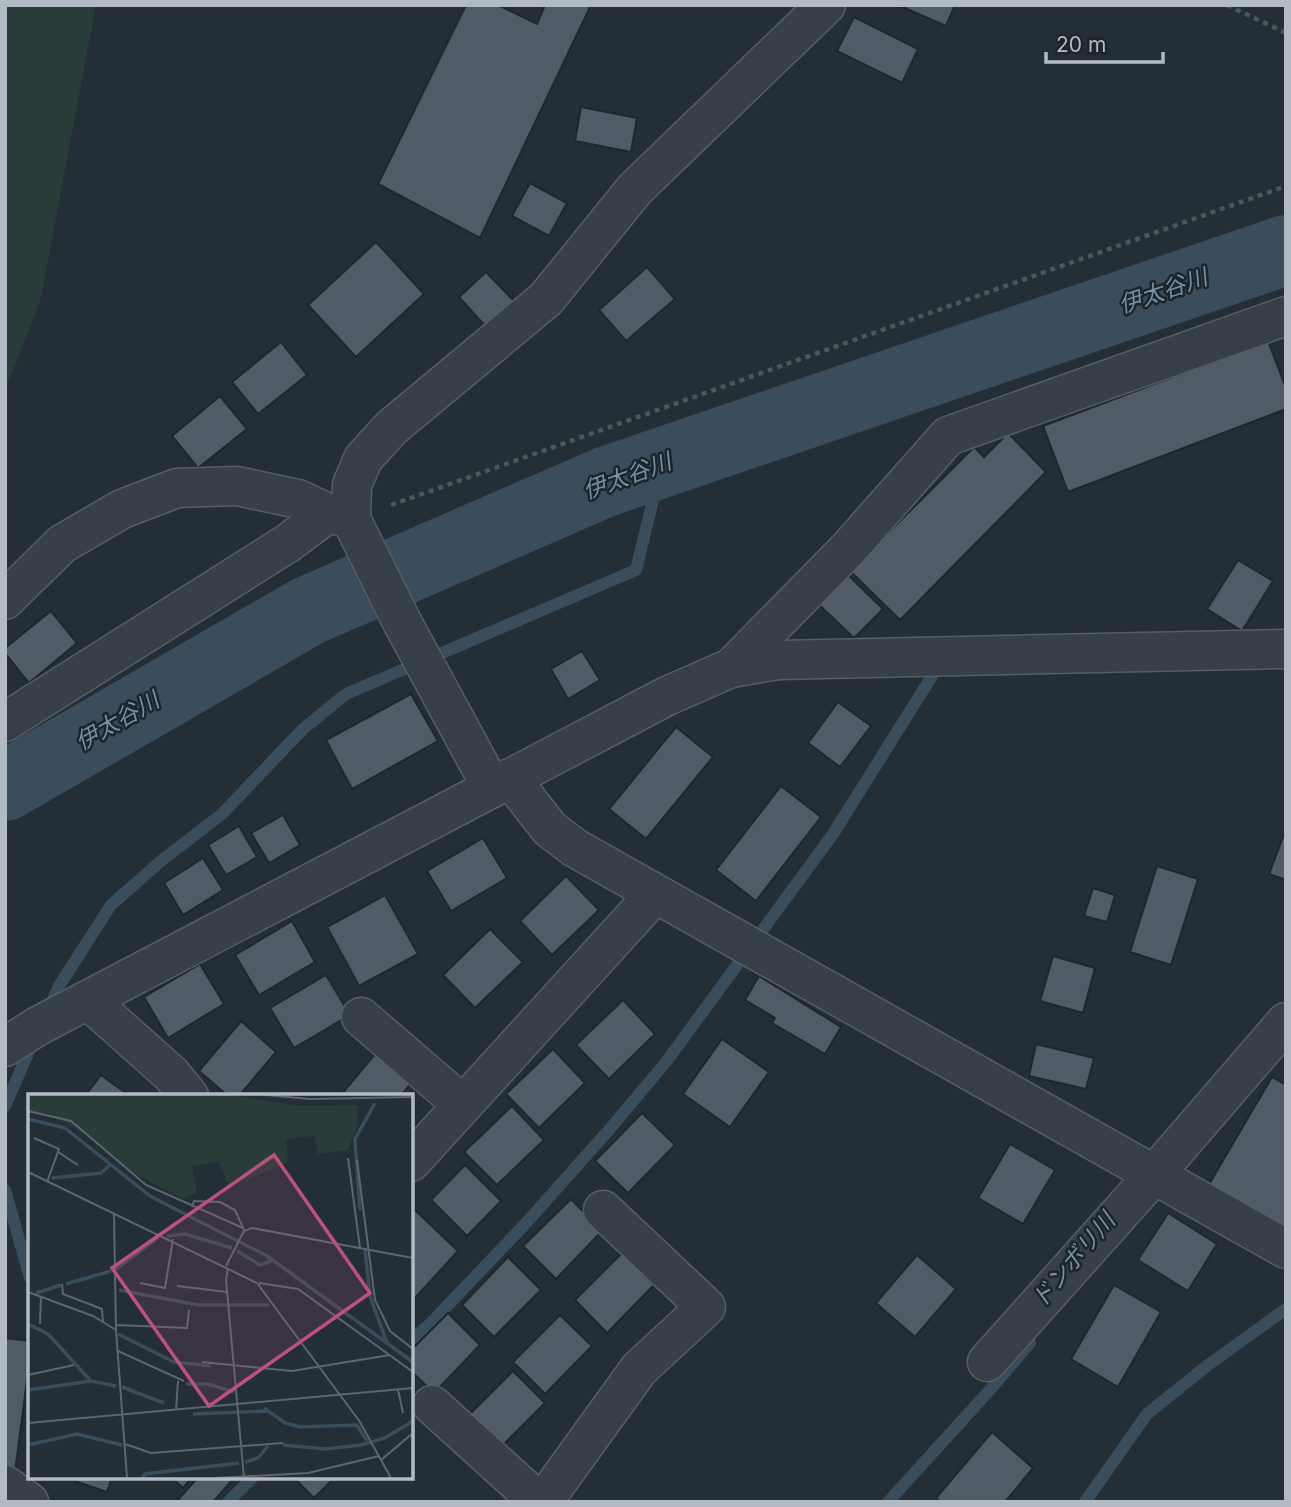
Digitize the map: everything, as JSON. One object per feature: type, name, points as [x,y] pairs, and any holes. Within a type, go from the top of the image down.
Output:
[{"type":"street","points":[[345,521],[352,485],[363,459],[391,428],[546,299],[635,189],[826,5]]},
{"type":"street","points":[[731,668],[849,548],[948,436],[1286,316]]},
{"type":"street","points":[[5,600],[62,544],[121,509],[177,488],[237,486],[298,499],[345,521],[402,622],[501,783],[551,830],[575,848],[655,894],[1286,1249]]},
{"type":"street","points":[[5,722],[288,543],[345,521]]},
{"type":"street","points":[[5,1047],[38,1026],[667,696],[731,668],[779,660],[1286,649]]},
{"type":"street","points":[[413,1160],[655,894]]},
{"type":"street","points":[[88,1000],[172,1073],[188,1094]]},
{"type":"street","points":[[361,1017],[463,1105]]},
{"type":"street","points":[[987,1362],[1286,1022]]},
{"type":"street","points":[[432,1405],[541,1502],[639,1368],[706,1307],[603,1210]]},
{"type":"street","points":[[5,1485],[29,1502]]},
{"type":"path","points":[[1227,5],[1286,33]]},
{"type":"path","points":[[345,521],[1286,186]]},
{"type":"green space","points":[[5,5],[96,5],[41,298],[5,390]]},
{"type":"building","points":[[466,5],[498,5],[537,24],[545,5],[591,5],[480,238],[378,184]]},
{"type":"building","points":[[898,5],[955,5],[946,26]]},
{"type":"building","points":[[854,17],[918,49],[902,83],[837,51]]},
{"type":"building","points":[[581,107],[637,118],[631,152],[575,141]]},
{"type":"building","points":[[530,183],[567,203],[549,236],[512,216]]},
{"type":"building","points":[[376,242],[424,294],[356,357],[308,305]]},
{"type":"building","points":[[647,267],[675,299],[626,341],[599,310]]},
{"type":"building","points":[[486,272],[515,302],[487,328],[459,297]]},
{"type":"building","points":[[1268,341],[1286,388],[1286,409],[1068,492],[1043,426]]},
{"type":"building","points":[[281,342],[307,375],[258,414],[232,382]]},
{"type":"building","points":[[220,396],[247,429],[198,468],[172,436]]},
{"type":"building","points":[[1008,433],[1046,472],[900,620],[850,571],[974,447],[984,457]]},
{"type":"building","points":[[1238,560],[1273,581],[1242,631],[1207,609]]},
{"type":"building","points":[[844,571],[883,609],[854,638],[815,601]]},
{"type":"building","points":[[51,611],[77,643],[29,683],[5,653],[5,648]]},
{"type":"building","points":[[582,651],[600,680],[568,699],[551,669]]},
{"type":"building","points":[[411,694],[438,741],[352,789],[326,740]]},
{"type":"building","points":[[838,702],[871,726],[840,767],[808,743]]},
{"type":"building","points":[[676,727],[713,757],[646,839],[609,809]]},
{"type":"building","points":[[781,786],[821,817],[756,901],[716,870]]},
{"type":"building","points":[[283,815],[300,845],[269,863],[251,833]]},
{"type":"building","points":[[239,826],[257,857],[226,875],[208,845]]},
{"type":"building","points":[[1286,829],[1286,880],[1269,874]]},
{"type":"building","points":[[483,838],[507,878],[451,911],[427,871]]},
{"type":"building","points":[[203,858],[223,890],[183,915],[164,883]]},
{"type":"building","points":[[1157,866],[1198,879],[1171,965],[1130,952]]},
{"type":"building","points":[[566,876],[599,910],[552,955],[520,921]]},
{"type":"building","points":[[1093,888],[1115,895],[1107,922],[1084,916]]},
{"type":"building","points":[[385,895],[418,954],[359,986],[327,927]]},
{"type":"building","points":[[292,921],[315,962],[259,995],[235,955]]},
{"type":"building","points":[[490,929],[523,962],[475,1008],[443,975]]},
{"type":"building","points":[[1053,956],[1095,968],[1083,1013],[1040,1001]]},
{"type":"building","points":[[200,964],[224,1004],[168,1038],[144,997]]},
{"type":"building","points":[[326,975],[350,1015],[294,1048],[270,1008]]},
{"type":"building","points":[[759,976],[841,1027],[825,1054],[772,1023],[775,1018],[745,1000]]},
{"type":"building","points":[[623,1000],[655,1034],[609,1079],[576,1045]]},
{"type":"building","points":[[241,1021],[276,1052],[241,1094],[226,1094],[199,1071]]},
{"type":"building","points":[[722,1039],[769,1072],[730,1127],[683,1094]]},
{"type":"building","points":[[1036,1044],[1094,1058],[1086,1089],[1029,1076]]},
{"type":"building","points":[[553,1049],[585,1083],[539,1128],[506,1094]]},
{"type":"building","points":[[375,1054],[410,1084],[402,1094],[342,1094]]},
{"type":"building","points":[[101,1075],[127,1094],[87,1094]]},
{"type":"building","points":[[1272,1077],[1286,1085],[1286,1231],[1208,1186]]},
{"type":"building","points":[[512,1106],[544,1140],[497,1185],[464,1152]]},
{"type":"building","points":[[642,1113],[675,1145],[628,1193],[595,1161]]},
{"type":"building","points":[[1010,1144],[1055,1170],[1023,1224],[978,1198]]},
{"type":"building","points":[[465,1165],[501,1201],[467,1236],[431,1200]]},
{"type":"building","points":[[571,1199],[602,1231],[556,1279],[523,1246]]},
{"type":"building","points":[[413,1208],[458,1251],[413,1298]]},
{"type":"building","points":[[1168,1213],[1217,1244],[1188,1291],[1138,1260]]},
{"type":"building","points":[[622,1253],[654,1285],[607,1333],[575,1300]]},
{"type":"building","points":[[917,1255],[956,1289],[915,1337],[876,1303]]},
{"type":"building","points":[[508,1257],[541,1290],[494,1337],[462,1305]]},
{"type":"building","points":[[1114,1285],[1161,1312],[1118,1387],[1071,1359]]},
{"type":"building","points":[[448,1313],[480,1345],[434,1393],[413,1373],[413,1348]]},
{"type":"building","points":[[560,1315],[592,1346],[545,1394],[513,1362]]},
{"type":"building","points":[[5,1338],[28,1341],[28,1372],[15,1472],[5,1465]]},
{"type":"building","points":[[513,1371],[545,1403],[498,1450],[466,1418]]},
{"type":"building","points":[[992,1432],[1033,1468],[1005,1502],[941,1502],[936,1498]]},
{"type":"building","points":[[69,1479],[111,1479],[107,1492]]},
{"type":"building","points":[[173,1479],[190,1479],[183,1488]]},
{"type":"building","points":[[196,1479],[233,1479],[213,1502],[176,1502]]},
{"type":"building","points":[[295,1479],[333,1479],[314,1498]]},
{"type":"waterway","name":"伊太谷川","points":[[5,786],[308,611],[605,482],[1286,250]]},
{"type":"waterway","points":[[48,1010],[59,986],[111,905],[161,861],[222,814],[303,729],[346,694],[636,570],[662,463]]},
{"type":"waterway","points":[[413,1338],[527,1222],[666,1062],[833,834],[932,676]]},
{"type":"waterway","points":[[5,1106],[33,1042]]},
{"type":"waterway","points":[[5,1190],[28,1271]]},
{"type":"waterway","points":[[1085,1502],[1147,1414],[1208,1365],[1286,1309]]},
{"type":"waterway","name":"ドンボリ川","points":[[888,1502],[1030,1343]]},
{"type":"waterway","points":[[228,1502],[251,1479]]}]
